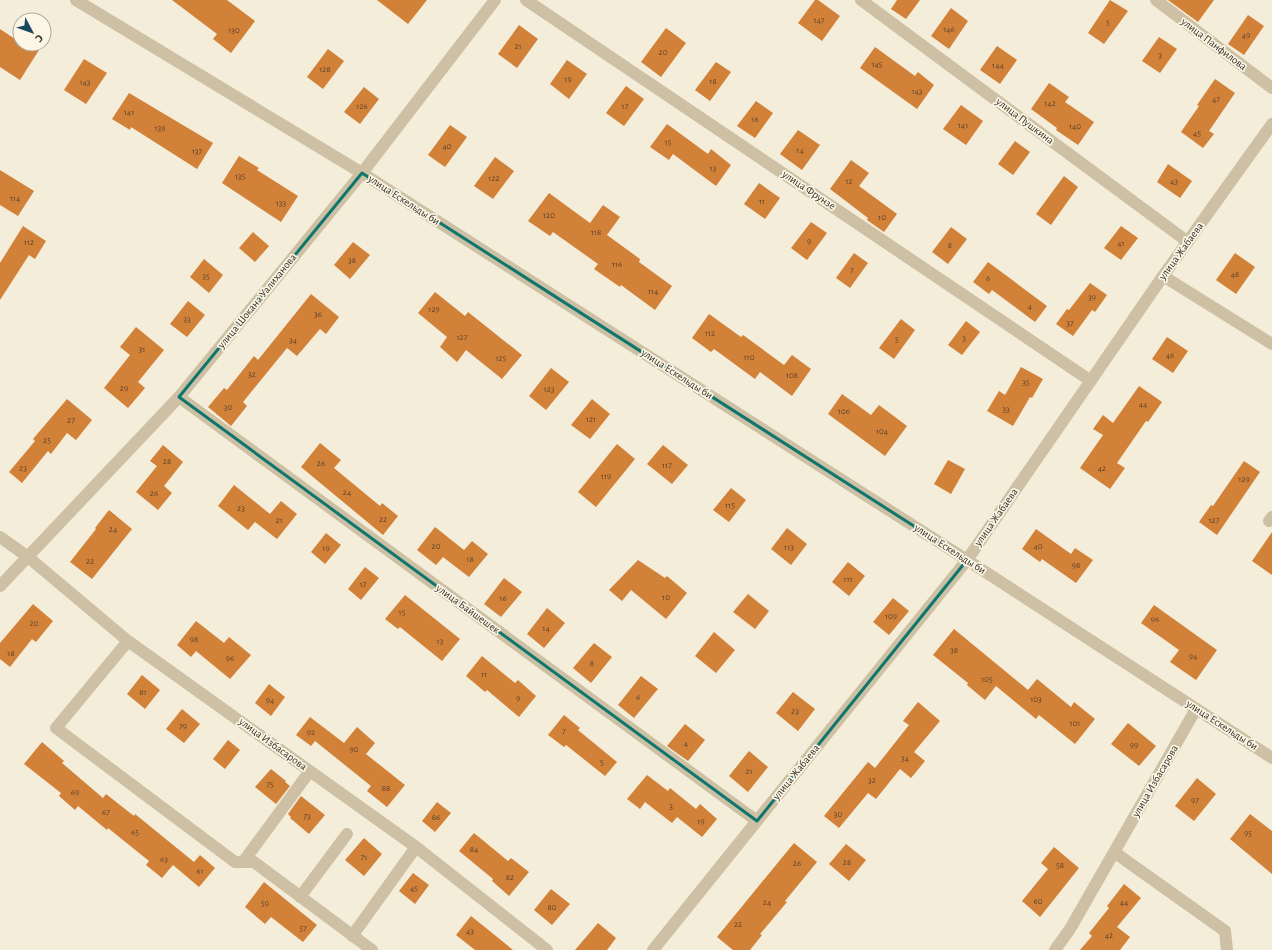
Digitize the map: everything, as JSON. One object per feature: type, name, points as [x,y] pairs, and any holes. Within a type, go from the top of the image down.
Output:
[{"type":"street","name":"улица Ескельды би","points":[[76,0],[362,173],[967,560],[1272,758]]},
{"type":"street","name":"улица Шокана Уалиханова","points":[[0,586],[179,397],[362,173],[495,0]]},
{"type":"street","name":"улица Фрунзе","points":[[526,0],[1091,381]]},
{"type":"street","name":"улица Пушкина","points":[[861,0],[1188,242]]},
{"type":"street","name":"улица Панфилова","points":[[1156,0],[1272,88]]},
{"type":"street","name":"улица Жабаева","points":[[653,950],[967,560],[1163,276],[1272,124]]},
{"type":"street","points":[[1163,276],[1272,344]]},
{"type":"street","name":"улица Байшешек","points":[[179,397],[757,821]]},
{"type":"street","name":"улица Избасарова","points":[[0,538],[28,557],[128,641],[416,847],[547,950]]},
{"type":"street","points":[[128,641],[56,728],[235,862],[254,862],[372,950]]},
{"type":"street","name":"улица Избасарова","points":[[1055,950],[1070,929],[1196,709]]},
{"type":"street","points":[[243,862],[310,771]]},
{"type":"street","points":[[300,897],[347,834]]},
{"type":"street","points":[[352,936],[416,847]]},
{"type":"street","points":[[1114,852],[1226,931],[1227,950]]},
{"type":"highlighted area","points":[[362,173],[967,560],[757,821],[179,397]]},
{"type":"building","points":[[172,0],[227,0],[255,21],[231,53],[213,39],[217,34]]},
{"type":"building","points":[[377,0],[427,0],[408,24]]},
{"type":"building","points":[[815,0],[818,0],[840,16],[822,41],[798,23]]},
{"type":"building","points":[[897,0],[920,0],[906,19],[891,9]]},
{"type":"building","points":[[1110,0],[1128,11],[1104,44],[1088,33]]},
{"type":"building","points":[[1168,0],[1214,0],[1198,22]]},
{"type":"building","points":[[951,8],[968,21],[949,49],[931,36]]},
{"type":"building","points":[[1248,15],[1264,26],[1244,55],[1228,44]]},
{"type":"building","points":[[519,25],[538,39],[517,68],[498,54]]},
{"type":"building","points":[[666,28],[686,43],[661,77],[641,62]]},
{"type":"building","points":[[0,29],[12,37],[12,52],[38,52],[20,80],[0,67]]},
{"type":"building","points":[[1159,37],[1177,49],[1160,73],[1142,61]]},
{"type":"building","points":[[997,46],[1017,60],[1000,84],[980,70]]},
{"type":"building","points":[[875,47],[915,76],[918,72],[934,85],[917,109],[860,68]]},
{"type":"building","points":[[328,49],[344,61],[323,89],[307,77]]},
{"type":"building","points":[[84,59],[107,73],[86,104],[64,90]]},
{"type":"building","points":[[567,60],[587,74],[569,99],[550,84]]},
{"type":"building","points":[[716,62],[731,72],[710,101],[695,90]]},
{"type":"building","points":[[1215,79],[1235,93],[1209,131],[1214,134],[1203,148],[1181,132]]},
{"type":"building","points":[[1049,83],[1069,97],[1065,102],[1094,122],[1078,145],[1056,130],[1057,128],[1031,109]]},
{"type":"building","points":[[626,86],[644,99],[624,126],[606,113]]},
{"type":"building","points":[[364,87],[379,99],[360,124],[344,112]]},
{"type":"building","points":[[129,93],[213,143],[197,169],[131,127],[130,130],[112,119]]},
{"type":"building","points":[[756,101],[773,113],[755,138],[737,126]]},
{"type":"building","points":[[961,105],[983,121],[966,145],[943,129]]},
{"type":"building","points":[[667,124],[708,154],[711,149],[731,165],[716,186],[673,154],[669,160],[650,147]]},
{"type":"building","points":[[450,125],[467,137],[445,167],[428,155]]},
{"type":"building","points":[[798,130],[820,145],[802,170],[780,154]]},
{"type":"building","points":[[1015,141],[1030,152],[1013,175],[998,164]]},
{"type":"building","points":[[239,156],[259,168],[257,170],[298,196],[281,222],[222,183]]},
{"type":"building","points":[[495,157],[514,171],[493,199],[474,186]]},
{"type":"building","points":[[851,160],[869,173],[859,186],[897,214],[884,232],[867,220],[868,218],[830,189]]},
{"type":"building","points":[[1168,164],[1192,181],[1180,198],[1157,182]]},
{"type":"building","points":[[0,170],[34,191],[18,216],[0,205]]},
{"type":"building","points":[[1064,176],[1078,187],[1051,225],[1036,214]]},
{"type":"building","points":[[759,183],[780,198],[765,219],[744,204]]},
{"type":"building","points":[[549,193],[590,223],[603,205],[620,217],[607,235],[640,259],[639,262],[672,286],[655,310],[621,285],[620,287],[594,269],[598,264],[553,232],[550,236],[528,221]]},
{"type":"building","points":[[811,222],[827,233],[807,260],[791,248]]},
{"type":"building","points":[[23,226],[46,241],[35,259],[29,255],[0,300],[0,263]]},
{"type":"building","points":[[1121,226],[1138,238],[1121,260],[1104,248]]},
{"type":"building","points":[[951,227],[967,239],[948,264],[932,252]]},
{"type":"building","points":[[253,232],[269,246],[255,262],[239,248]]},
{"type":"building","points":[[353,242],[370,255],[350,279],[334,265]]},
{"type":"building","points":[[854,253],[868,263],[850,288],[836,278]]},
{"type":"building","points":[[1235,253],[1255,267],[1236,294],[1216,280]]},
{"type":"building","points":[[204,259],[223,275],[209,293],[190,277]]},
{"type":"building","points":[[988,262],[1047,306],[1035,322],[992,290],[989,294],[973,282]]},
{"type":"building","points":[[1090,283],[1107,295],[1095,312],[1092,310],[1073,336],[1056,324]]},
{"type":"building","points":[[435,292],[465,316],[468,312],[522,355],[502,379],[466,350],[457,362],[440,347],[447,337],[418,313]]},
{"type":"building","points":[[311,294],[339,317],[326,334],[320,329],[297,356],[287,348],[243,402],[247,406],[231,426],[208,407],[224,388],[227,390],[254,356],[258,360]]},
{"type":"building","points":[[188,301],[205,315],[187,337],[170,324]]},
{"type":"building","points":[[709,314],[741,337],[743,335],[784,365],[792,355],[811,369],[792,396],[760,372],[755,379],[714,349],[711,352],[692,338]]},
{"type":"building","points":[[901,319],[915,330],[894,359],[879,348]]},
{"type":"building","points":[[966,321],[980,332],[962,355],[948,345]]},
{"type":"building","points":[[136,327],[164,350],[138,382],[145,388],[128,408],[104,388],[130,355],[120,347]]},
{"type":"building","points":[[1167,337],[1188,351],[1173,373],[1152,359]]},
{"type":"building","points":[[1021,367],[1043,379],[1032,398],[1030,397],[1013,426],[987,411],[999,391],[1005,395]]},
{"type":"building","points":[[551,368],[569,382],[546,410],[529,396]]},
{"type":"building","points":[[1139,386],[1162,402],[1148,422],[1146,421],[1117,463],[1125,468],[1110,489],[1080,468],[1103,435],[1093,429],[1103,415],[1113,423]]},
{"type":"building","points":[[842,394],[871,415],[879,405],[907,426],[885,456],[828,414]]},
{"type":"building","points":[[67,399],[92,420],[76,440],[67,433],[51,454],[48,451],[22,483],[9,472],[35,441],[33,439]]},
{"type":"building","points":[[592,399],[610,414],[590,439],[571,425]]},
{"type":"building","points":[[320,443],[341,460],[334,468],[380,506],[382,503],[398,516],[383,535],[301,467]]},
{"type":"building","points":[[617,444],[635,459],[596,507],[578,492]]},
{"type":"building","points":[[163,445],[183,462],[164,486],[172,493],[158,510],[136,492],[157,466],[150,461]]},
{"type":"building","points":[[663,445],[688,465],[672,484],[647,464]]},
{"type":"building","points":[[948,460],[965,469],[951,494],[934,484]]},
{"type":"building","points":[[1244,461],[1260,472],[1217,535],[1199,522],[1211,505],[1213,506]]},
{"type":"building","points":[[234,485],[270,514],[281,501],[297,514],[277,539],[255,522],[248,530],[218,506]]},
{"type":"building","points":[[731,488],[746,500],[729,522],[713,510]]},
{"type":"building","points":[[109,510],[132,529],[92,579],[70,562]]},
{"type":"building","points":[[435,527],[464,550],[472,541],[488,554],[469,577],[443,557],[436,565],[417,550]]},
{"type":"building","points":[[787,528],[807,544],[791,565],[771,549]]},
{"type":"building","points":[[1036,529],[1071,554],[1075,548],[1093,560],[1076,583],[1042,559],[1040,562],[1022,549]]},
{"type":"building","points":[[1272,532],[1272,575],[1252,561]]},
{"type":"building","points":[[326,533],[341,545],[325,564],[311,552]]},
{"type":"building","points":[[638,560],[665,578],[667,576],[687,593],[666,619],[631,590],[622,601],[609,590]]},
{"type":"building","points":[[848,562],[865,576],[849,596],[832,582]]},
{"type":"building","points":[[365,567],[379,578],[361,600],[348,589]]},
{"type":"building","points":[[504,578],[522,592],[501,617],[484,604]]},
{"type":"building","points":[[748,594],[769,611],[755,629],[733,612]]},
{"type":"building","points":[[405,595],[460,639],[442,661],[400,627],[398,629],[385,619]]},
{"type":"building","points":[[893,598],[909,611],[889,635],[873,622]]},
{"type":"building","points":[[33,604],[53,621],[36,642],[32,639],[10,667],[0,659],[0,643]]},
{"type":"building","points":[[1154,605],[1217,650],[1196,680],[1170,662],[1179,650],[1141,623]]},
{"type":"building","points":[[547,608],[565,623],[544,648],[527,634]]},
{"type":"building","points":[[196,621],[224,643],[229,637],[251,655],[230,679],[196,651],[191,657],[177,645]]},
{"type":"building","points":[[954,629],[1028,690],[1037,679],[1071,707],[1074,702],[1095,719],[1075,744],[1039,715],[1036,719],[996,686],[985,700],[967,685],[968,683],[933,655]]},
{"type":"building","points":[[714,632],[735,650],[716,673],[695,656]]},
{"type":"building","points":[[594,643],[612,657],[591,683],[573,668]]},
{"type":"building","points":[[482,656],[515,683],[518,680],[536,696],[519,717],[487,690],[485,692],[466,676]]},
{"type":"building","points":[[142,675],[160,690],[145,709],[127,694]]},
{"type":"building","points":[[641,676],[658,689],[634,718],[618,705]]},
{"type":"building","points":[[269,684],[285,697],[271,716],[255,703]]},
{"type":"building","points":[[793,692],[815,709],[798,731],[776,713]]},
{"type":"building","points":[[918,702],[940,721],[914,752],[925,761],[911,778],[900,769],[876,799],[868,793],[839,828],[824,816],[868,762],[875,768],[909,725],[903,721]]},
{"type":"building","points":[[182,709],[200,724],[184,743],[166,729]]},
{"type":"building","points":[[564,715],[580,728],[578,730],[617,762],[605,776],[566,745],[564,747],[548,735]]},
{"type":"building","points":[[310,717],[344,743],[357,727],[375,743],[366,754],[405,785],[387,807],[367,791],[371,786],[315,741],[311,746],[296,735]]},
{"type":"building","points":[[1128,723],[1156,746],[1139,766],[1111,744]]},
{"type":"building","points":[[685,724],[705,740],[688,761],[667,746]]},
{"type":"building","points":[[228,740],[240,750],[225,769],[213,759]]},
{"type":"building","points":[[42,742],[64,761],[62,763],[103,798],[106,794],[134,816],[135,814],[194,862],[200,855],[215,868],[199,887],[173,865],[162,878],[146,865],[149,861],[108,828],[107,830],[78,806],[75,810],[59,796],[61,793],[24,764]]},
{"type":"building","points":[[749,751],[768,767],[748,792],[729,776]]},
{"type":"building","points":[[271,769],[290,786],[276,804],[255,787]]},
{"type":"building","points":[[647,775],[668,791],[670,788],[696,809],[700,804],[717,819],[702,837],[677,817],[672,823],[645,802],[640,809],[627,799]]},
{"type":"building","points":[[1197,778],[1216,794],[1194,821],[1175,806]]},
{"type":"building","points":[[301,796],[325,815],[309,834],[290,818],[291,817],[288,814]]},
{"type":"building","points":[[437,802],[451,813],[435,832],[422,821]]},
{"type":"building","points":[[1250,814],[1272,831],[1272,874],[1230,839]]},
{"type":"building","points":[[474,833],[508,861],[511,858],[529,872],[509,896],[492,881],[493,879],[459,851]]},
{"type":"building","points":[[364,838],[382,854],[364,876],[345,860]]},
{"type":"building","points":[[794,843],[817,862],[785,901],[787,902],[760,934],[762,935],[750,950],[733,950],[717,937]]},
{"type":"building","points":[[846,844],[866,860],[849,881],[829,864]]},
{"type":"building","points":[[1054,847],[1079,868],[1040,917],[1022,901],[1048,869],[1041,863]]},
{"type":"building","points":[[413,873],[429,885],[415,904],[399,891]]},
{"type":"building","points":[[264,882],[317,925],[303,942],[271,917],[265,924],[245,907]]},
{"type":"building","points":[[1124,884],[1141,898],[1117,927],[1130,937],[1120,950],[1080,950],[1092,936],[1089,933],[1109,908],[1107,906]]},
{"type":"building","points":[[551,889],[570,904],[552,925],[534,910]]},
{"type":"building","points":[[471,916],[513,950],[475,950],[456,935]]},
{"type":"building","points":[[598,923],[616,938],[607,950],[575,950]]}]
